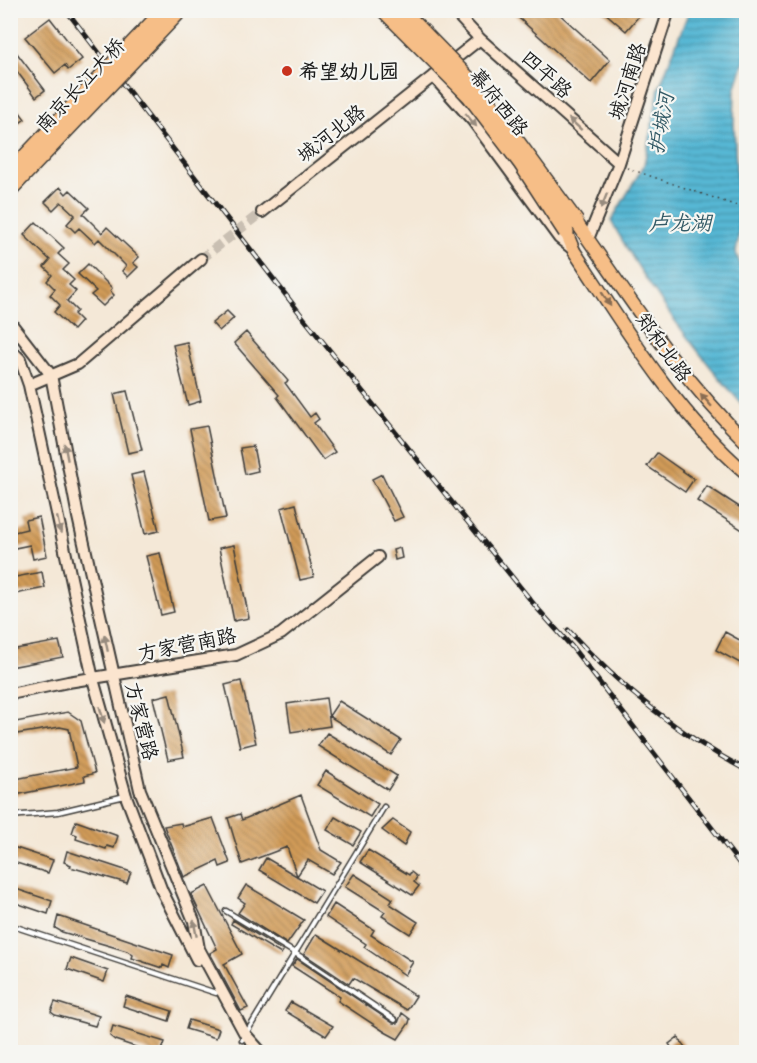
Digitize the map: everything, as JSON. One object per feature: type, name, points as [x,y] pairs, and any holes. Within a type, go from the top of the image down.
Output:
[{"type":"highway","name":"南京长江大桥","points":[[10,173],[165,10]]},
{"type":"highway","name":"南京长江大桥","points":[[10,189],[180,10]]},
{"type":"highway","name":"幕府西路","points":[[384,10],[470,96],[571,227]]},
{"type":"highway","name":"幕府西路","points":[[401,10],[478,89],[571,227]]},
{"type":"main road","name":"郑和北路","points":[[571,227],[588,239],[642,320],[678,368],[716,412],[747,442]]},
{"type":"main road","name":"郑和北路","points":[[571,227],[574,250],[662,380],[699,426],[747,473]]},
{"type":"street","name":"四平路","points":[[453,10],[480,39],[619,163]]},
{"type":"street","name":"城河南路","points":[[588,239],[619,163],[669,10]]},
{"type":"street","name":"城河北路","points":[[262,212],[480,39]]},
{"type":"street","points":[[432,76],[473,121],[559,238],[574,250]]},
{"type":"street","points":[[10,349],[20,359],[29,385],[78,364],[201,260]]},
{"type":"street","points":[[10,322],[51,375]]},
{"type":"street","name":"方家营路","points":[[51,375],[113,676],[140,790],[194,921],[198,949],[249,1053]]},
{"type":"street","name":"方家营路","points":[[29,385],[93,679],[126,796],[162,891],[216,993],[243,1037],[261,1053]]},
{"type":"street","name":"方家营南路","points":[[10,694],[68,682],[236,655],[260,646],[281,634],[378,557]]},
{"type":"lane","points":[[10,816],[57,812],[126,796]]},
{"type":"lane","points":[[243,1037],[384,807]]},
{"type":"lane","points":[[226,911],[295,953],[395,1020]]},
{"type":"lane","points":[[10,926],[216,993]]},
{"type":"path","points":[[635,173],[747,209]]},
{"type":"water","name":"卢龙湖","points":[[689,11],[746,11],[746,55],[735,90],[734,123],[739,233],[736,253],[746,280],[746,409],[673,319],[611,221],[644,165],[659,88]]},
{"type":"building","points":[[510,10],[555,10],[610,60],[591,83]]},
{"type":"building","points":[[602,10],[644,10],[626,31]]},
{"type":"building","points":[[50,18],[82,59],[68,70],[65,65],[55,73],[25,37]]},
{"type":"building","points":[[10,44],[45,90],[36,97],[10,62]]},
{"type":"building","points":[[10,99],[25,119],[10,130]]},
{"type":"building","points":[[60,187],[66,194],[70,190],[89,208],[83,214],[102,233],[107,227],[139,257],[133,263],[138,267],[128,277],[122,271],[126,266],[99,239],[95,243],[79,228],[75,232],[67,224],[75,215],[61,202],[53,210],[45,202]]},
{"type":"building","points":[[36,222],[64,248],[58,254],[69,264],[63,270],[74,280],[69,285],[76,291],[67,301],[77,311],[74,314],[81,321],[73,330],[54,312],[60,305],[50,295],[55,289],[47,281],[52,275],[44,267],[50,260],[24,235]]},
{"type":"building","points":[[88,264],[112,288],[110,291],[114,295],[103,306],[91,295],[96,291],[78,274]]},
{"type":"building","points":[[227,311],[234,318],[219,331],[212,323]]},
{"type":"building","points":[[246,332],[288,381],[285,383],[310,417],[315,413],[319,419],[314,423],[335,452],[323,460],[277,397],[279,395],[234,343]]},
{"type":"building","points":[[187,342],[201,401],[188,405],[173,345]]},
{"type":"building","points":[[127,391],[142,450],[128,453],[114,394]]},
{"type":"building","points":[[207,426],[226,518],[209,521],[190,429]]},
{"type":"building","points":[[253,446],[258,471],[245,474],[240,448]]},
{"type":"building","points":[[657,453],[694,479],[685,492],[647,466]]},
{"type":"building","points":[[144,472],[159,531],[145,534],[131,475]]},
{"type":"building","points":[[382,474],[403,517],[394,521],[372,479]]},
{"type":"building","points":[[707,486],[747,512],[747,533],[697,501]]},
{"type":"building","points":[[296,504],[314,577],[300,580],[281,508]]},
{"type":"building","points":[[39,517],[47,556],[33,559],[30,545],[10,549],[10,533],[27,529],[25,520]]},
{"type":"building","points":[[234,545],[249,618],[234,621],[219,548]]},
{"type":"building","points":[[400,548],[402,558],[395,560],[393,550]]},
{"type":"building","points":[[160,553],[174,612],[161,615],[146,556]]},
{"type":"building","points":[[42,572],[45,588],[10,595],[10,578]]},
{"type":"building","points":[[725,632],[747,644],[747,667],[716,650]]},
{"type":"building","points":[[59,641],[63,657],[10,667],[10,650]]},
{"type":"building","points":[[241,681],[256,743],[240,747],[225,685]]},
{"type":"building","points":[[169,694],[184,757],[168,760],[153,698]]},
{"type":"building","points":[[326,698],[330,726],[291,732],[287,704]]},
{"type":"building","points":[[339,701],[401,740],[391,755],[329,716]]},
{"type":"building","points":[[68,712],[81,721],[95,773],[84,776],[85,781],[10,796],[10,780],[77,767],[69,729],[60,727],[10,735],[10,723]]},
{"type":"building","points":[[327,733],[397,776],[388,790],[318,746]]},
{"type":"building","points":[[326,771],[378,804],[370,817],[317,785]]},
{"type":"building","points":[[301,795],[321,850],[341,862],[332,874],[308,860],[297,876],[287,847],[242,864],[228,818],[240,814],[242,820]]},
{"type":"building","points":[[335,817],[361,832],[353,845],[327,830]]},
{"type":"building","points":[[213,818],[230,863],[220,867],[218,861],[184,877],[164,826],[181,823],[182,827]]},
{"type":"building","points":[[393,820],[410,832],[404,846],[382,830]]},
{"type":"building","points":[[76,821],[118,836],[114,848],[107,846],[106,849],[76,839],[77,835],[72,833]]},
{"type":"building","points":[[10,846],[53,860],[48,873],[10,861]]},
{"type":"building","points":[[368,850],[409,875],[411,872],[417,877],[414,882],[419,886],[412,895],[360,862]]},
{"type":"building","points":[[67,851],[131,872],[127,883],[70,867],[71,865],[64,862]]},
{"type":"building","points":[[266,858],[322,891],[314,903],[259,870]]},
{"type":"building","points":[[354,874],[393,899],[390,904],[418,922],[410,934],[382,916],[385,912],[345,887]]},
{"type":"building","points":[[246,885],[304,920],[287,944],[238,913],[245,903],[238,898]]},
{"type":"building","points":[[207,886],[242,954],[224,964],[248,1008],[241,1011],[210,953],[217,949],[191,894]]},
{"type":"building","points":[[10,887],[52,901],[48,914],[10,901]]},
{"type":"building","points":[[334,904],[374,930],[371,935],[413,962],[405,975],[364,947],[366,944],[326,917]]},
{"type":"building","points":[[58,916],[173,955],[169,968],[163,965],[162,968],[132,958],[133,955],[127,951],[62,932],[55,928]]},
{"type":"building","points":[[233,920],[283,951],[281,954],[231,924]]},
{"type":"building","points":[[316,934],[416,996],[407,1010],[353,978],[349,984],[304,954]]},
{"type":"building","points":[[71,958],[108,971],[104,982],[67,969]]},
{"type":"building","points":[[297,959],[393,1023],[398,1023],[402,1013],[410,1019],[409,1023],[398,1039],[385,1032],[338,1001],[340,997],[292,966]]},
{"type":"building","points":[[126,996],[172,1011],[169,1021],[123,1006]]},
{"type":"building","points":[[55,1002],[99,1016],[95,1026],[55,1015],[51,1012]]},
{"type":"building","points":[[291,1002],[333,1026],[326,1036],[285,1011]]},
{"type":"building","points":[[189,1020],[219,1029],[216,1038],[186,1029]]},
{"type":"building","points":[[113,1026],[165,1042],[161,1053],[153,1053],[115,1040],[110,1036]]},
{"type":"building","points":[[678,1037],[689,1053],[675,1053],[669,1044]]},
{"type":"tunnel","points":[[201,259],[262,212]]},
{"type":"railway","points":[[66,10],[302,316],[537,608],[572,647],[746,872]]},
{"type":"railway","points":[[568,630],[608,671],[651,708],[697,741],[746,770]]},
{"type":"place","name":"希望幼儿园","points":[[287,71]]},
{"type":"water label","name":"护城河","points":[[661,123]]}]
